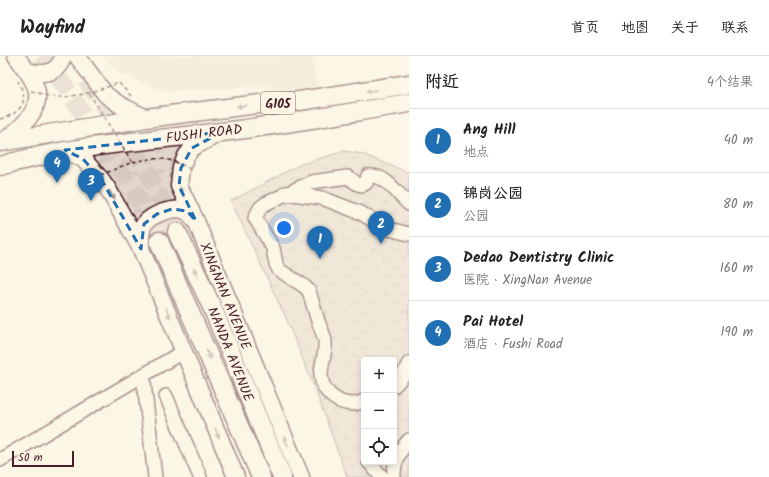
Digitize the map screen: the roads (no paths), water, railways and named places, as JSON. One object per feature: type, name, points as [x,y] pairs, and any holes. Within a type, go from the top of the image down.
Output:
[{"type":"highway","name":"FUSHI ROAD","points":[[2,143],[146,118],[267,103],[293,102],[409,84]]},
{"type":"highway","name":"FUSHI ROAD","points":[[0,166],[22,159],[87,146],[222,132],[409,104]]},
{"type":"highway","name":"NANDA AVENUE","points":[[177,232],[212,308],[282,477]]},
{"type":"highway","name":"NANDA AVENUE","points":[[159,241],[262,477]]},
{"type":"main road","points":[[2,143],[15,133],[30,116],[37,101],[38,95],[36,87],[22,74],[16,56]]},
{"type":"main road","points":[[22,74],[49,72],[60,64],[63,56]]},
{"type":"main road","points":[[77,56],[106,95],[120,105],[146,118]]},
{"type":"main road","name":"XINGNAN AVENUE","points":[[222,132],[192,148],[180,168],[179,186],[196,221],[301,477]]},
{"type":"main road","points":[[65,150],[83,159],[101,179],[141,249],[236,477]]},
{"type":"main road","points":[[141,249],[141,235],[144,224],[157,214],[172,209],[187,211],[196,221]]},
{"type":"street","points":[[361,402],[348,404],[339,401],[328,392],[322,383],[321,374],[325,342],[309,291],[304,286],[279,270],[276,264],[273,248],[255,218],[260,208],[285,193],[310,182],[348,177],[358,185],[366,183],[368,176],[374,176],[384,180],[409,204]]},
{"type":"street","points":[[285,193],[322,198],[361,213],[386,228],[409,234]]},
{"type":"street","points":[[0,460],[184,351]]},
{"type":"street","points":[[397,383],[402,377],[409,363]]},
{"type":"street","points":[[143,375],[155,477]]},
{"type":"street","points":[[166,396],[200,477]]},
{"type":"street","points":[[394,477],[396,459],[401,449],[409,440]]},
{"type":"street","points":[[372,465],[382,477]]},
{"type":"tunnel","points":[[41,56],[64,85],[135,192],[159,241]]},
{"type":"tunnel","points":[[86,80],[148,172],[177,232]]},
{"type":"place","name":"Pai Hotel","points":[[57,183]]},
{"type":"place","name":"Dedao Dentistry Clinic","points":[[91,201]]},
{"type":"place","name":"锦岗公园","points":[[381,244]]},
{"type":"place","name":"Ang Hill","points":[[320,259]]}]
